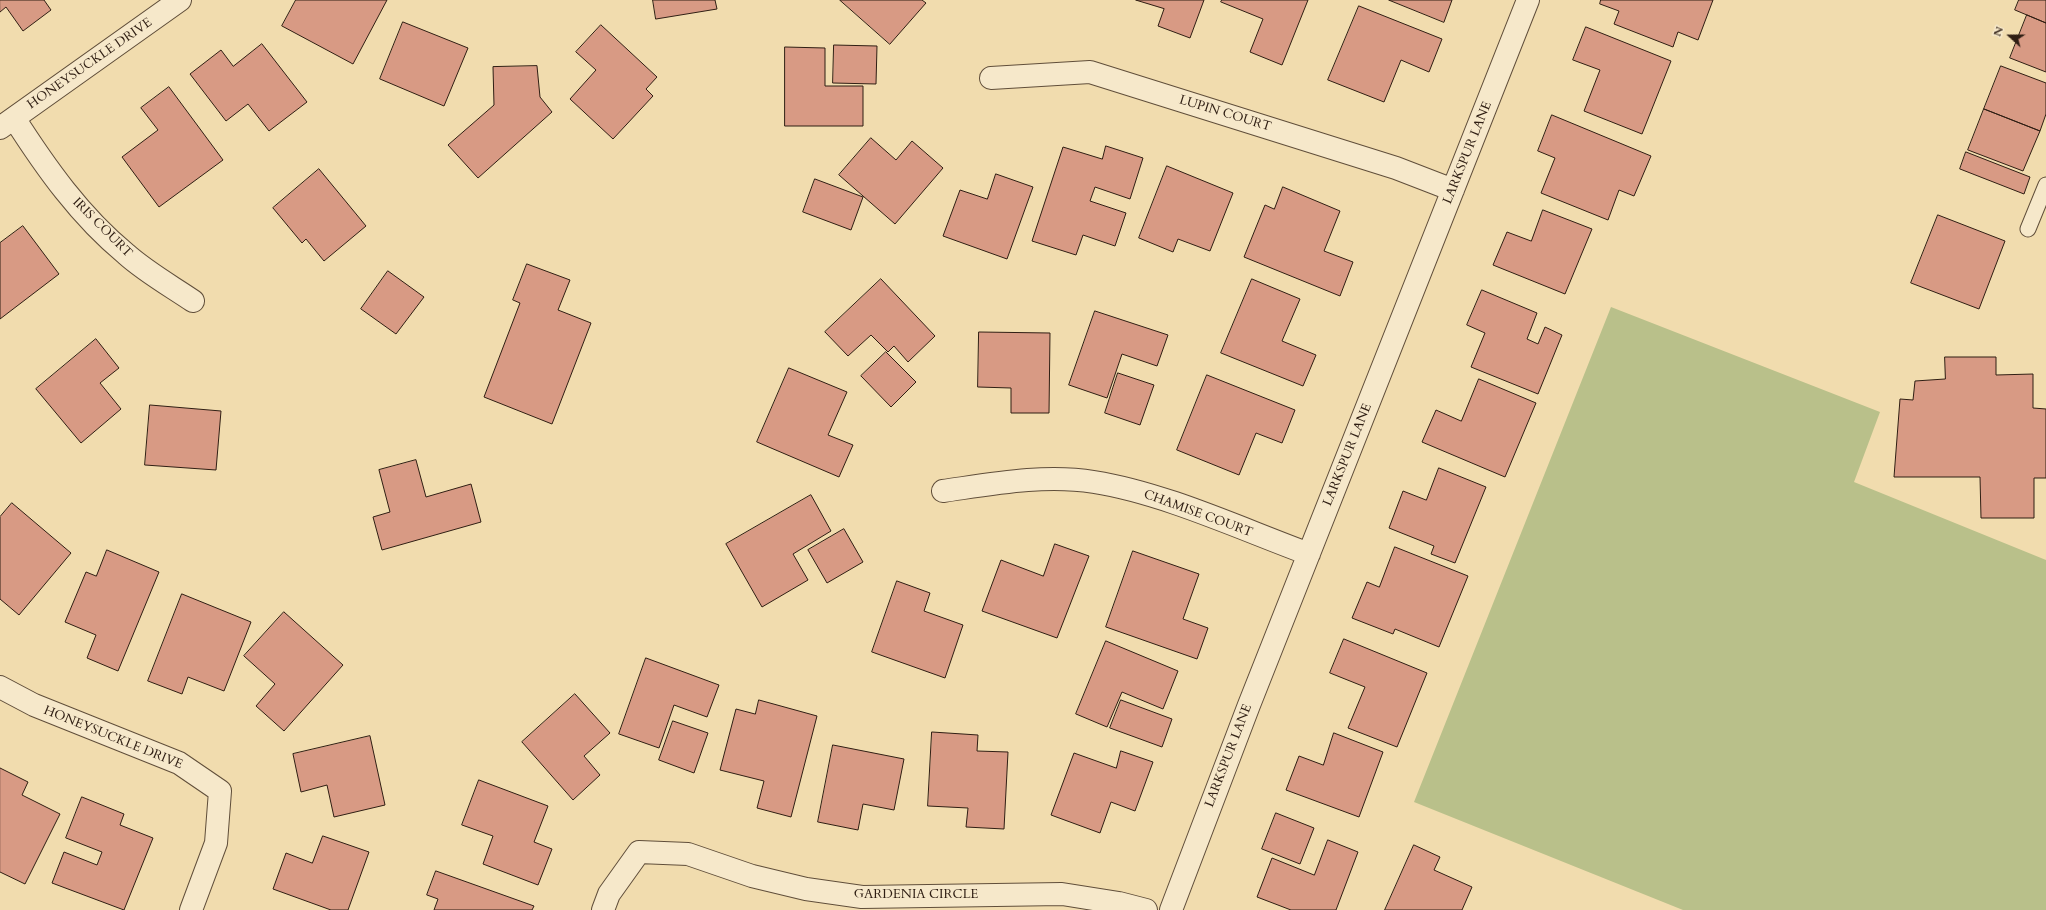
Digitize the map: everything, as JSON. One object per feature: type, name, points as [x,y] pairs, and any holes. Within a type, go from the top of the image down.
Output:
[{"type":"street","name":"HONEYSUCKLE DRIVE","points":[[7,123],[180,0]]},
{"type":"street","name":"LARKSPUR LANE","points":[[1171,910],[1217,786],[1528,0]]},
{"type":"street","name":"LUPIN COURT","points":[[991,78],[1090,72],[1396,168],[1453,190]]},
{"type":"street","name":"IRIS COURT","points":[[7,123],[84,214],[126,255],[193,301]]},
{"type":"street","name":"CHAMISE COURT","points":[[943,491],[1030,480],[1093,482],[1159,498],[1309,554]]},
{"type":"street","name":"HONEYSUCKLE DRIVE","points":[[0,687],[34,705],[179,763],[220,791],[216,843],[191,910]]},
{"type":"street","name":"GARDENIA CIRCLE","points":[[603,910],[609,894],[639,852],[688,854],[752,876],[806,889],[862,897],[1062,894],[1146,910]]},
{"type":"lane","points":[[2028,229],[2046,185]]},
{"type":"green space","points":[[1611,307],[1880,412],[1854,482],[2046,560],[2046,910],[1683,910],[1414,802]]},
{"type":"building","points":[[0,0],[44,0],[51,10],[23,31],[6,7],[0,12]]},
{"type":"building","points":[[296,0],[387,0],[353,64],[282,26]]},
{"type":"building","points":[[653,0],[715,0],[717,9],[656,19]]},
{"type":"building","points":[[840,0],[922,0],[926,3],[890,44]]},
{"type":"building","points":[[1136,0],[1204,0],[1190,38],[1158,26],[1164,9]]},
{"type":"building","points":[[1222,0],[1308,0],[1282,65],[1250,52],[1263,19],[1221,2]]},
{"type":"building","points":[[1389,0],[1452,0],[1444,22]]},
{"type":"building","points":[[1601,0],[1713,0],[1698,40],[1678,32],[1673,47],[1614,24],[1619,11],[1600,4]]},
{"type":"building","points":[[2019,0],[2046,0],[2046,23],[2015,10]]},
{"type":"building","points":[[1359,6],[1442,39],[1429,72],[1401,60],[1384,102],[1328,80]]},
{"type":"building","points":[[2027,15],[2046,23],[2046,72],[2010,58]]},
{"type":"building","points":[[403,22],[468,48],[444,106],[380,79]]},
{"type":"building","points":[[601,25],[657,77],[646,89],[653,96],[613,139],[570,99],[596,70],[576,52]]},
{"type":"building","points":[[1586,27],[1671,61],[1642,134],[1584,111],[1600,70],[1573,60]]},
{"type":"building","points":[[262,44],[307,102],[269,131],[248,104],[226,121],[190,74],[221,50],[233,66]]},
{"type":"building","points":[[834,45],[877,46],[876,84],[833,83]]},
{"type":"building","points":[[785,47],[825,48],[825,86],[863,86],[863,126],[785,126]]},
{"type":"building","points":[[537,66],[540,97],[552,112],[478,178],[448,145],[494,105],[493,67]]},
{"type":"building","points":[[2001,66],[2046,83],[2046,114],[2040,131],[1984,109]]},
{"type":"building","points":[[169,87],[223,160],[159,207],[122,157],[158,130],[141,108]]},
{"type":"building","points":[[1984,109],[2040,131],[2023,171],[1968,150]]},
{"type":"building","points":[[1552,115],[1651,156],[1634,196],[1619,190],[1608,220],[1541,193],[1555,158],[1538,151]]},
{"type":"building","points":[[871,138],[896,160],[912,141],[943,168],[895,224],[839,175]]},
{"type":"building","points":[[1106,146],[1143,158],[1130,199],[1095,187],[1090,201],[1126,213],[1115,246],[1083,235],[1076,255],[1032,241],[1063,147],[1102,159]]},
{"type":"building","points":[[1966,152],[2030,177],[2024,194],[1960,169]]},
{"type":"building","points":[[1167,166],[1233,193],[1210,251],[1178,239],[1173,252],[1139,238]]},
{"type":"building","points":[[319,169],[366,226],[324,261],[306,239],[302,243],[273,208]]},
{"type":"building","points":[[996,174],[1033,187],[1007,259],[943,236],[960,190],[987,199]]},
{"type":"building","points":[[815,179],[863,197],[851,230],[803,212]]},
{"type":"building","points":[[1283,187],[1340,211],[1324,251],[1353,262],[1340,296],[1244,257],[1265,205],[1274,209]]},
{"type":"building","points":[[1543,210],[1592,229],[1565,294],[1493,265],[1507,232],[1531,241]]},
{"type":"building","points":[[1938,215],[2005,241],[1979,309],[1911,283]]},
{"type":"building","points":[[23,226],[59,274],[0,319],[0,243]]},
{"type":"building","points":[[527,264],[570,280],[558,310],[591,323],[552,424],[484,397],[520,303],[513,300]]},
{"type":"building","points":[[388,271],[424,297],[396,334],[361,309]]},
{"type":"building","points":[[881,279],[935,336],[908,362],[894,346],[888,352],[871,335],[848,356],[825,332]]},
{"type":"building","points":[[1252,279],[1300,299],[1282,341],[1316,355],[1303,386],[1221,353]]},
{"type":"building","points":[[1482,290],[1537,313],[1527,339],[1538,344],[1545,327],[1562,335],[1538,394],[1471,367],[1485,333],[1467,325]]},
{"type":"building","points":[[1095,311],[1168,335],[1157,366],[1122,354],[1107,398],[1069,385]]},
{"type":"building","points":[[979,332],[1050,333],[1049,413],[1011,413],[1011,388],[978,387]]},
{"type":"building","points":[[96,339],[119,368],[100,383],[121,409],[81,443],[36,389]]},
{"type":"building","points":[[886,352],[916,382],[891,407],[861,376]]},
{"type":"building","points":[[1945,357],[1996,357],[1996,375],[2033,374],[2033,408],[2046,409],[2046,478],[2034,478],[2034,518],[1981,518],[1980,477],[1894,477],[1900,399],[1913,400],[1915,381],[1945,379]]},
{"type":"building","points":[[789,368],[847,392],[828,435],[853,445],[839,477],[757,442]]},
{"type":"building","points":[[1118,373],[1154,385],[1140,425],[1105,413]]},
{"type":"building","points":[[1207,375],[1295,410],[1282,443],[1256,433],[1239,475],[1177,450]]},
{"type":"building","points":[[1479,379],[1536,403],[1505,477],[1422,442],[1436,410],[1461,421]]},
{"type":"building","points":[[150,405],[221,411],[216,470],[145,465]]},
{"type":"building","points":[[416,460],[426,497],[471,484],[481,522],[382,550],[373,517],[390,512],[379,470]]},
{"type":"building","points":[[1439,468],[1486,487],[1455,563],[1431,554],[1434,546],[1389,528],[1403,491],[1426,500]]},
{"type":"building","points":[[811,495],[831,531],[793,554],[808,580],[762,607],[726,544]]},
{"type":"building","points":[[12,503],[71,553],[19,615],[0,599],[0,517]]},
{"type":"building","points":[[844,529],[863,562],[827,583],[808,550]]},
{"type":"building","points":[[1055,544],[1089,556],[1057,638],[982,611],[1001,560],[1043,576]]},
{"type":"building","points":[[1395,547],[1468,576],[1439,647],[1395,629],[1393,634],[1352,618],[1367,582],[1379,587]]},
{"type":"building","points":[[107,550],[159,572],[118,671],[87,658],[96,635],[65,622],[86,572],[96,576]]},
{"type":"building","points":[[1133,551],[1199,574],[1183,619],[1208,628],[1197,659],[1106,627]]},
{"type":"building","points":[[897,581],[930,593],[924,611],[963,625],[945,678],[872,652]]},
{"type":"building","points":[[182,594],[251,622],[224,691],[188,677],[182,694],[148,681]]},
{"type":"building","points":[[284,612],[343,665],[284,731],[256,706],[275,684],[244,656]]},
{"type":"building","points":[[1344,639],[1427,673],[1397,747],[1348,728],[1365,687],[1330,673]]},
{"type":"building","points":[[1106,641],[1178,671],[1163,709],[1122,692],[1107,727],[1076,714]]},
{"type":"building","points":[[646,658],[719,685],[707,717],[674,705],[659,748],[619,734]]},
{"type":"building","points":[[575,694],[610,733],[584,756],[600,775],[573,800],[522,742]]},
{"type":"building","points":[[759,700],[817,716],[791,817],[757,808],[764,781],[720,770],[736,709],[755,714]]},
{"type":"building","points":[[1121,700],[1172,719],[1162,747],[1110,728]]},
{"type":"building","points":[[673,721],[708,733],[694,773],[659,760]]},
{"type":"building","points":[[932,732],[978,735],[977,751],[1008,752],[1004,829],[966,827],[968,808],[928,806]]},
{"type":"building","points":[[1334,733],[1383,752],[1359,817],[1286,790],[1299,756],[1323,765]]},
{"type":"building","points":[[370,736],[385,805],[334,817],[327,785],[301,792],[293,754]]},
{"type":"building","points":[[833,745],[904,759],[894,810],[863,804],[858,830],[818,822]]},
{"type":"building","points":[[1121,751],[1153,762],[1135,811],[1111,802],[1100,833],[1051,815],[1074,753],[1116,768]]},
{"type":"building","points":[[0,768],[28,782],[22,795],[60,814],[25,884],[0,872]]},
{"type":"building","points":[[479,780],[548,806],[534,842],[552,849],[538,885],[483,864],[493,836],[462,825]]},
{"type":"building","points":[[82,797],[124,814],[120,825],[153,838],[124,910],[52,883],[64,852],[97,865],[102,852],[66,838]]},
{"type":"building","points":[[1276,813],[1314,828],[1300,864],[1262,849]]},
{"type":"building","points":[[323,836],[369,852],[348,910],[331,910],[273,889],[286,853],[312,863]]},
{"type":"building","points":[[1328,840],[1358,852],[1336,910],[1291,910],[1257,897],[1272,858],[1314,875]]},
{"type":"building","points":[[1414,845],[1440,857],[1434,870],[1472,887],[1462,910],[1385,910]]},
{"type":"building","points":[[436,871],[534,906],[532,910],[434,910],[438,899],[427,895]]}]
